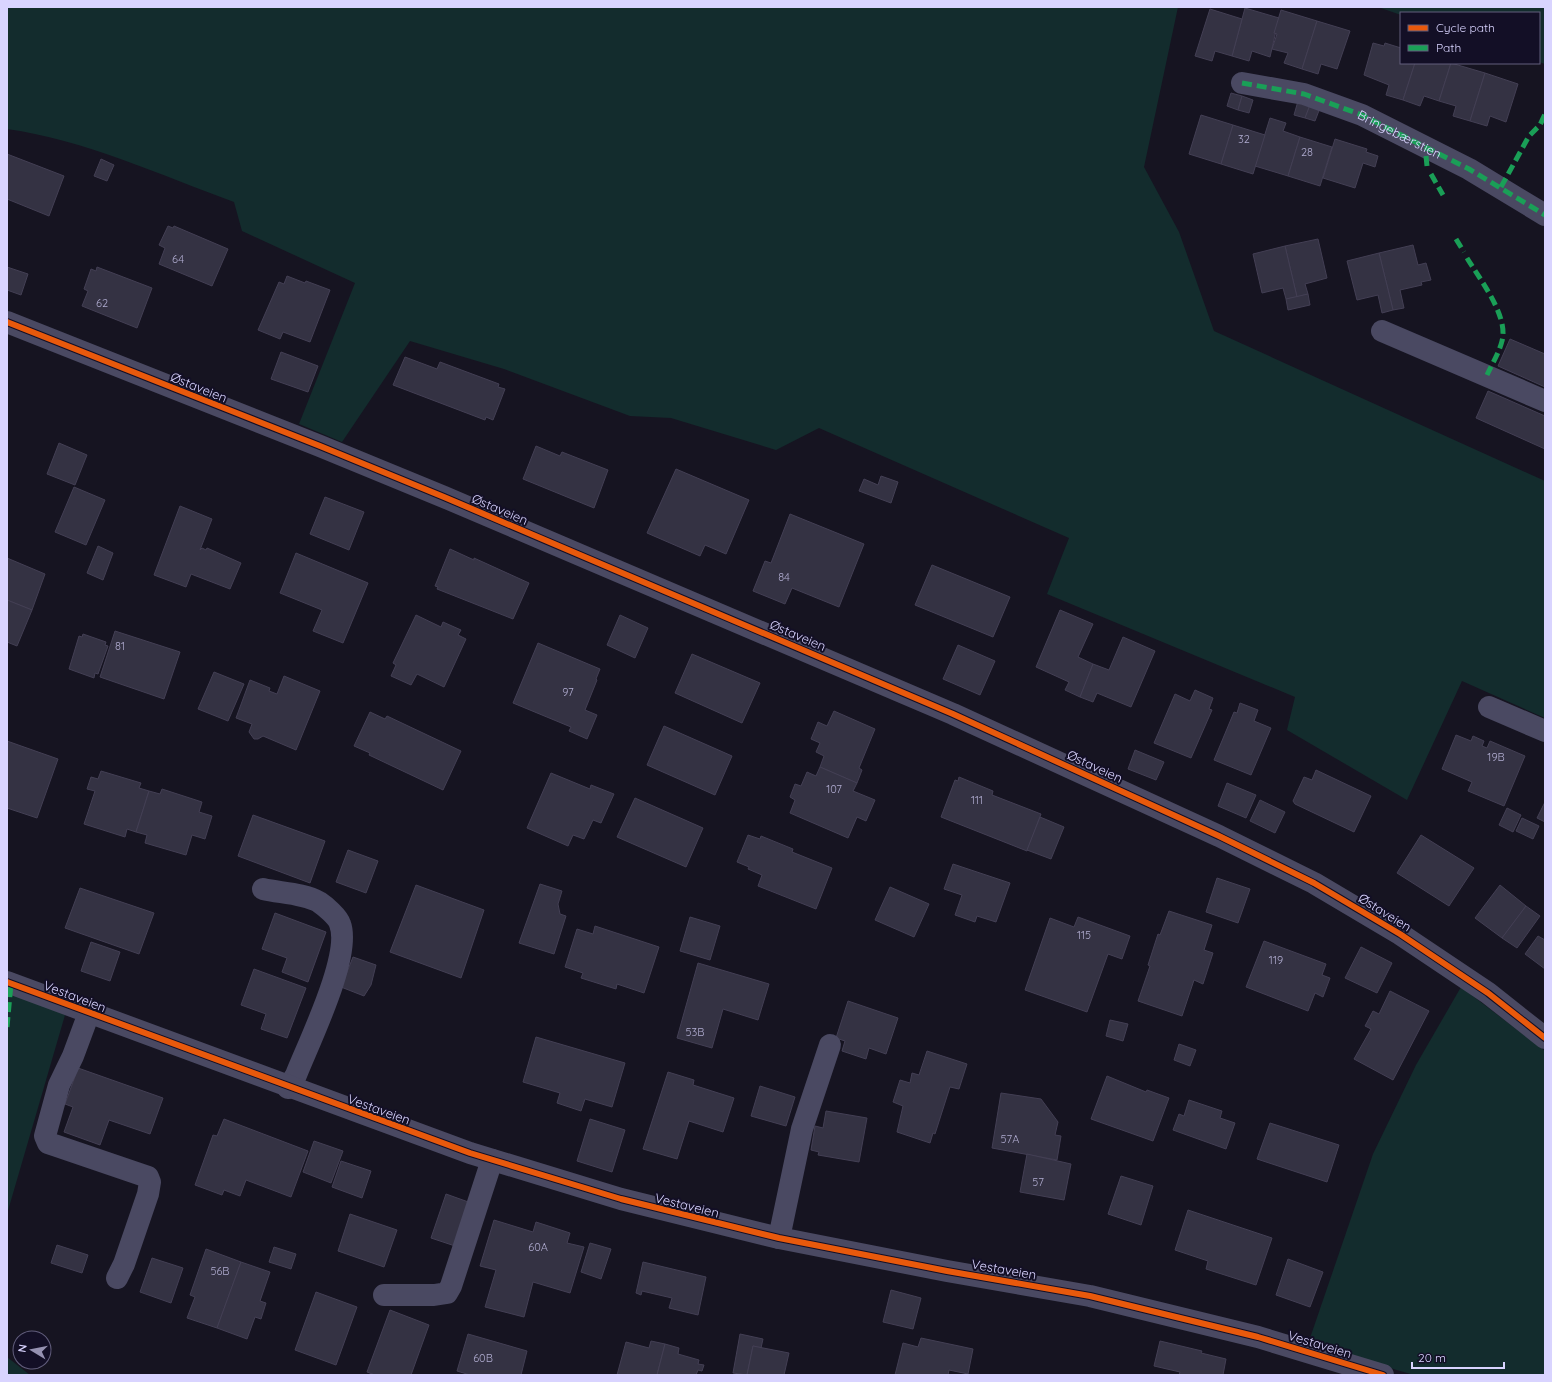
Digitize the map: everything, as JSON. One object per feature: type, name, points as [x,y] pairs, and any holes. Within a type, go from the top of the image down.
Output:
[{"type":"street","name":"Bringebærstien","points":[[1242,83],[1304,94],[1362,115],[1469,169],[1545,215]]},
{"type":"street","name":"Østaveien","points":[[7,322],[320,446],[451,500],[953,714],[1219,836],[1314,883],[1400,934],[1488,993],[1545,1038]]},
{"type":"street","points":[[1382,331],[1545,401]]},
{"type":"street","points":[[1489,707],[1545,731]]},
{"type":"street","points":[[262,889],[319,902],[338,920],[343,938],[340,961],[296,1074],[288,1088]]},
{"type":"street","name":"Vestaveien","points":[[7,982],[288,1088],[492,1160],[621,1199],[779,1238],[1090,1296],[1258,1337],[1382,1375]]},
{"type":"street","points":[[89,1013],[73,1056],[59,1085],[45,1136],[48,1143],[148,1177],[150,1182],[148,1194],[117,1278]]},
{"type":"street","points":[[779,1238],[802,1129],[830,1045]]},
{"type":"street","points":[[384,1294],[434,1295],[447,1292],[451,1286],[492,1160]]},
{"type":"green space","points":[[7,7],[1178,7],[1144,167],[1179,232],[1214,331],[1545,481],[1545,718],[1462,681],[1407,800],[1287,730],[1295,697],[1047,594],[1069,538],[819,428],[776,450],[671,418],[630,416],[504,369],[410,341],[342,442],[299,424],[355,283],[242,231],[234,202],[94,150],[36,134],[7,129]]},
{"type":"green space","points":[[1378,7],[1545,7],[1545,64],[1540,62],[1540,12],[1400,12],[1400,15]]},
{"type":"green space","points":[[1461,987],[1545,1051],[1545,1375],[1414,1375],[1308,1344],[1373,1154],[1416,1065]]},
{"type":"green space","points":[[7,989],[65,1015],[7,1214]]},
{"type":"green space","points":[[7,1357],[12,1361],[12,1370],[24,1370],[30,1375],[7,1375]]},
{"type":"building","points":[[1245,8],[1279,18],[1270,57],[1252,51],[1249,61],[1232,56]]},
{"type":"building","points":[[1210,9],[1242,19],[1232,56],[1215,51],[1212,61],[1195,56]]},
{"type":"building","points":[[1281,10],[1317,21],[1302,69],[1284,63],[1288,53],[1272,49],[1277,34],[1274,33]]},
{"type":"building","points":[[1317,21],[1350,31],[1337,69],[1321,64],[1318,74],[1302,69]]},
{"type":"building","points":[[1373,43],[1384,46],[1385,43],[1400,48],[1400,64],[1415,64],[1403,100],[1386,95],[1389,85],[1364,75]]},
{"type":"building","points":[[1415,64],[1451,64],[1439,101],[1424,96],[1420,106],[1403,100]]},
{"type":"building","points":[[1451,64],[1485,73],[1470,121],[1453,116],[1456,106],[1439,101]]},
{"type":"building","points":[[1485,73],[1518,84],[1506,122],[1490,116],[1487,126],[1470,121]]},
{"type":"building","points":[[1231,93],[1242,96],[1238,110],[1227,106]]},
{"type":"building","points":[[1242,96],[1253,100],[1249,113],[1238,110]]},
{"type":"building","points":[[1298,101],[1310,105],[1305,118],[1294,115]]},
{"type":"building","points":[[1310,105],[1320,108],[1315,121],[1305,118]]},
{"type":"building","points":[[1201,115],[1233,125],[1221,164],[1189,154]]},
{"type":"building","points":[[1270,118],[1286,123],[1283,131],[1300,137],[1288,176],[1255,166]]},
{"type":"building","points":[[1233,125],[1265,135],[1253,174],[1221,164]]},
{"type":"building","points":[[1300,137],[1332,147],[1320,186],[1288,176]]},
{"type":"building","points":[[1335,139],[1367,149],[1366,152],[1378,156],[1375,167],[1363,163],[1355,188],[1323,178]]},
{"type":"building","points":[[7,154],[64,176],[49,216],[7,199]]},
{"type":"building","points":[[101,159],[114,165],[107,181],[94,176]]},
{"type":"building","points":[[168,226],[173,228],[174,226],[228,249],[212,286],[159,264],[165,248],[159,245]]},
{"type":"building","points":[[1318,239],[1327,278],[1305,284],[1308,294],[1297,297],[1285,246]]},
{"type":"building","points":[[1413,245],[1418,265],[1426,263],[1431,280],[1421,282],[1422,285],[1400,290],[1404,308],[1393,310],[1379,253]]},
{"type":"building","points":[[1285,246],[1297,297],[1286,299],[1283,288],[1262,293],[1253,254]]},
{"type":"building","points":[[1379,253],[1393,310],[1382,313],[1378,295],[1357,300],[1347,261]]},
{"type":"building","points":[[7,267],[28,274],[21,295],[7,290]]},
{"type":"building","points":[[97,267],[152,288],[137,328],[82,306],[88,291],[84,289],[91,269],[96,271]]},
{"type":"building","points":[[287,276],[330,290],[310,342],[283,332],[280,339],[258,330],[279,282],[284,284]]},
{"type":"building","points":[[1308,294],[1310,305],[1288,310],[1286,299]]},
{"type":"building","points":[[1510,339],[1545,354],[1545,387],[1498,366]]},
{"type":"building","points":[[281,352],[318,366],[308,392],[271,379]]},
{"type":"building","points":[[405,357],[437,369],[440,362],[499,384],[498,387],[505,389],[493,420],[486,417],[485,420],[393,385]]},
{"type":"building","points":[[1488,391],[1545,416],[1545,449],[1476,418]]},
{"type":"building","points":[[59,443],[87,455],[75,485],[47,474]]},
{"type":"building","points":[[536,446],[560,456],[562,452],[608,470],[594,508],[523,479]]},
{"type":"building","points":[[676,469],[749,500],[726,554],[705,545],[700,556],[647,533]]},
{"type":"building","points":[[881,476],[898,482],[891,503],[859,491],[864,479],[878,485]]},
{"type":"building","points":[[74,487],[105,500],[86,545],[55,532]]},
{"type":"building","points":[[325,497],[364,512],[349,550],[310,534]]},
{"type":"building","points":[[180,506],[212,519],[200,550],[202,548],[206,550],[207,548],[241,563],[230,589],[191,574],[186,587],[154,575]]},
{"type":"building","points":[[790,514],[864,544],[839,607],[792,588],[785,604],[753,591],[765,561],[771,563]]},
{"type":"building","points":[[98,546],[113,553],[103,580],[87,573]]},
{"type":"building","points":[[450,549],[474,560],[474,558],[529,583],[513,619],[437,589],[438,587],[435,586]]},
{"type":"building","points":[[296,553],[368,583],[343,643],[313,631],[322,610],[280,593]]},
{"type":"building","points":[[7,558],[45,574],[32,610],[7,600]]},
{"type":"building","points":[[932,565],[1010,597],[993,637],[915,605]]},
{"type":"building","points":[[7,600],[32,610],[17,646],[7,642]]},
{"type":"building","points":[[1060,610],[1093,624],[1078,657],[1093,664],[1080,697],[1065,690],[1069,682],[1036,667]]},
{"type":"building","points":[[416,615],[441,627],[443,622],[461,630],[458,635],[466,639],[444,687],[417,674],[411,685],[391,676],[396,665],[393,663]]},
{"type":"building","points":[[620,615],[648,628],[635,658],[607,645]]},
{"type":"building","points":[[115,631],[180,652],[164,699],[100,677]]},
{"type":"building","points":[[83,634],[106,642],[105,645],[108,646],[98,674],[95,673],[94,678],[69,669],[79,636],[82,637]]},
{"type":"building","points":[[1123,637],[1155,651],[1131,707],[1097,693],[1093,702],[1080,697],[1093,664],[1109,670]]},
{"type":"building","points":[[538,643],[600,669],[585,710],[597,715],[587,739],[569,731],[571,727],[513,703]]},
{"type":"building","points":[[958,645],[995,661],[980,695],[943,679]]},
{"type":"building","points":[[692,654],[760,683],[742,723],[675,693]]},
{"type":"building","points":[[214,672],[244,684],[228,721],[198,709]]},
{"type":"building","points":[[284,676],[320,691],[296,750],[263,736],[258,739],[254,739],[249,732],[252,724],[236,718],[250,680],[270,688],[269,691],[277,694]]},
{"type":"building","points":[[1195,690],[1213,698],[1209,709],[1212,710],[1191,758],[1154,743],[1175,694],[1190,701]]},
{"type":"building","points":[[1240,703],[1258,710],[1254,721],[1271,728],[1251,775],[1214,760],[1234,712],[1237,713]]},
{"type":"building","points":[[834,711],[875,729],[859,768],[862,770],[857,783],[820,767],[824,756],[816,752],[820,743],[811,739],[818,722],[827,726]]},
{"type":"building","points":[[370,712],[385,719],[387,716],[461,751],[443,790],[369,755],[370,753],[354,746]]},
{"type":"building","points":[[664,726],[732,756],[715,795],[647,765]]},
{"type":"building","points":[[1456,735],[1471,741],[1473,736],[1484,741],[1482,746],[1487,748],[1490,741],[1525,756],[1504,806],[1468,791],[1472,782],[1442,769]]},
{"type":"building","points":[[7,741],[58,759],[37,818],[7,808]]},
{"type":"building","points":[[1135,750],[1164,762],[1156,780],[1128,769]]},
{"type":"building","points":[[820,767],[857,783],[853,791],[875,800],[866,821],[857,817],[848,838],[790,813],[795,800],[790,797],[795,784],[801,786],[807,772],[816,776]]},
{"type":"building","points":[[1316,770],[1371,796],[1354,832],[1295,804],[1293,801],[1304,777],[1312,780]]},
{"type":"building","points":[[101,771],[141,783],[139,788],[149,791],[136,832],[127,829],[125,837],[84,824],[95,791],[87,789],[91,777],[98,779]]},
{"type":"building","points":[[551,773],[590,789],[591,785],[614,794],[601,823],[593,820],[584,839],[573,835],[568,846],[527,828]]},
{"type":"building","points":[[959,777],[993,791],[992,795],[1041,814],[1027,851],[941,817],[955,780],[958,781]]},
{"type":"building","points":[[1227,783],[1256,795],[1246,818],[1218,806]]},
{"type":"building","points":[[162,789],[202,802],[199,812],[212,816],[205,839],[192,835],[186,855],[145,843],[147,835],[136,832],[149,791],[160,794]]},
{"type":"building","points":[[635,798],[703,828],[686,867],[617,837]]},
{"type":"building","points":[[1260,800],[1285,812],[1275,833],[1250,821]]},
{"type":"building","points":[[1545,802],[1545,822],[1537,818]]},
{"type":"building","points":[[1507,808],[1521,815],[1513,832],[1499,825]]},
{"type":"building","points":[[253,815],[325,841],[310,883],[238,856]]},
{"type":"building","points":[[1040,817],[1064,827],[1051,859],[1027,850]]},
{"type":"building","points":[[1522,818],[1539,826],[1533,839],[1516,831]]},
{"type":"building","points":[[748,835],[760,839],[761,836],[793,849],[792,852],[832,868],[816,909],[758,886],[762,875],[737,862]]},
{"type":"building","points":[[1421,835],[1474,868],[1449,906],[1397,873]]},
{"type":"building","points":[[348,850],[378,861],[366,893],[336,882]]},
{"type":"building","points":[[953,864],[1010,883],[996,922],[977,916],[975,922],[955,915],[962,895],[944,889]]},
{"type":"building","points":[[1217,878],[1250,889],[1238,923],[1206,912]]},
{"type":"building","points":[[540,884],[562,891],[558,904],[560,914],[566,916],[554,954],[519,943]]},
{"type":"building","points":[[416,885],[484,910],[461,978],[390,952]]},
{"type":"building","points":[[1500,885],[1526,906],[1502,938],[1475,918]]},
{"type":"building","points":[[890,887],[929,904],[914,937],[875,920]]},
{"type":"building","points":[[80,888],[154,913],[139,954],[65,928]]},
{"type":"building","points":[[1526,906],[1540,916],[1517,948],[1502,938]]},
{"type":"building","points":[[1169,911],[1212,925],[1204,950],[1213,953],[1203,984],[1194,980],[1182,1016],[1138,1001],[1150,966],[1148,965],[1158,934],[1160,935]]},
{"type":"building","points":[[275,913],[326,932],[308,982],[282,972],[287,958],[262,949]]},
{"type":"building","points":[[690,917],[720,926],[710,960],[680,951]]},
{"type":"building","points":[[1078,917],[1130,936],[1122,959],[1108,954],[1087,1012],[1025,990],[1050,918],[1074,927]]},
{"type":"building","points":[[595,926],[659,947],[644,993],[617,984],[616,989],[581,978],[583,973],[565,967],[577,929],[593,934]]},
{"type":"building","points":[[1538,936],[1545,940],[1545,969],[1525,954]]},
{"type":"building","points":[[1264,941],[1326,964],[1322,975],[1330,978],[1323,997],[1315,993],[1308,1011],[1246,987]]},
{"type":"building","points":[[91,942],[120,952],[110,981],[81,971]]},
{"type":"building","points":[[1361,947],[1392,963],[1377,993],[1345,978]]},
{"type":"building","points":[[353,957],[376,965],[371,985],[364,996],[341,987]]},
{"type":"building","points":[[698,963],[769,984],[758,1020],[723,1009],[712,1048],[677,1038]]},
{"type":"building","points":[[254,969],[306,988],[287,1038],[261,1029],[266,1014],[241,1005]]},
{"type":"building","points":[[1390,991],[1429,1011],[1393,1080],[1354,1059],[1371,1029],[1365,1026],[1373,1011],[1379,1014]]},
{"type":"building","points":[[848,1001],[898,1018],[886,1054],[869,1048],[866,1059],[842,1051],[845,1041],[836,1038]]},
{"type":"building","points":[[1110,1020],[1128,1024],[1123,1041],[1106,1036]]},
{"type":"building","points":[[536,1037],[625,1063],[612,1107],[585,1099],[581,1111],[557,1103],[560,1093],[523,1082]]},
{"type":"building","points":[[1179,1044],[1196,1050],[1190,1066],[1174,1060]]},
{"type":"building","points":[[927,1051],[967,1064],[959,1089],[950,1087],[935,1134],[933,1133],[930,1143],[897,1132],[903,1106],[893,1102],[900,1080],[910,1083],[912,1073],[919,1075]]},
{"type":"building","points":[[78,1068],[163,1098],[150,1134],[109,1120],[100,1145],[64,1132],[73,1107],[65,1104]]},
{"type":"building","points":[[668,1072],[694,1080],[693,1085],[734,1098],[723,1132],[689,1121],[677,1159],[643,1149]]},
{"type":"building","points":[[1107,1076],[1146,1092],[1147,1090],[1169,1098],[1153,1141],[1091,1119]]},
{"type":"building","points":[[760,1086],[795,1097],[786,1126],[751,1116]]},
{"type":"building","points":[[1001,1093],[1041,1099],[1058,1122],[1055,1135],[1061,1136],[1057,1160],[992,1148]]},
{"type":"building","points":[[1189,1100],[1222,1111],[1220,1118],[1235,1123],[1226,1149],[1173,1130],[1179,1114],[1184,1116]]},
{"type":"building","points":[[826,1111],[867,1118],[859,1162],[818,1155],[819,1152],[811,1150],[815,1126],[823,1128]]},
{"type":"building","points":[[224,1119],[308,1151],[291,1197],[246,1180],[240,1196],[224,1190],[222,1195],[195,1185],[213,1135],[217,1136]]},
{"type":"building","points":[[590,1119],[625,1130],[612,1172],[577,1161]]},
{"type":"building","points":[[1270,1123],[1339,1145],[1327,1182],[1257,1159]]},
{"type":"building","points":[[314,1141],[343,1151],[331,1183],[303,1172]]},
{"type":"building","points":[[1027,1154],[1071,1164],[1064,1200],[1020,1192]]},
{"type":"building","points":[[341,1161],[371,1171],[362,1198],[332,1187]]},
{"type":"building","points":[[1121,1176],[1153,1186],[1141,1225],[1108,1214]]},
{"type":"building","points":[[446,1194],[474,1204],[455,1246],[431,1238]]},
{"type":"building","points":[[1188,1210],[1272,1238],[1256,1285],[1206,1269],[1208,1261],[1175,1250]]},
{"type":"building","points":[[350,1214],[397,1230],[384,1267],[338,1251]]},
{"type":"building","points":[[494,1220],[533,1232],[536,1222],[570,1233],[567,1243],[584,1247],[570,1293],[533,1282],[524,1317],[485,1307],[496,1270],[480,1266]]},
{"type":"building","points":[[590,1243],[611,1249],[601,1279],[581,1272]]},
{"type":"building","points":[[57,1245],[88,1255],[82,1273],[51,1263]]},
{"type":"building","points":[[274,1247],[296,1254],[291,1269],[269,1262]]},
{"type":"building","points":[[206,1249],[241,1262],[217,1328],[187,1318],[195,1297],[190,1295]]},
{"type":"building","points":[[152,1258],[183,1268],[171,1303],[140,1292]]},
{"type":"building","points":[[1288,1259],[1323,1272],[1310,1307],[1276,1295]]},
{"type":"building","points":[[241,1262],[270,1272],[260,1301],[266,1303],[261,1319],[255,1317],[247,1339],[217,1328]]},
{"type":"building","points":[[643,1262],[706,1277],[698,1315],[669,1308],[672,1298],[642,1291],[641,1295],[636,1293]]},
{"type":"building","points":[[891,1290],[921,1298],[913,1329],[883,1322]]},
{"type":"building","points":[[316,1292],[357,1307],[336,1365],[295,1350]]},
{"type":"building","points":[[390,1310],[429,1325],[411,1375],[375,1375],[367,1372]]},
{"type":"building","points":[[468,1334],[527,1351],[521,1375],[470,1375],[457,1371]]},
{"type":"building","points":[[740,1334],[763,1339],[761,1348],[753,1346],[747,1375],[733,1373]]},
{"type":"building","points":[[921,1338],[973,1349],[968,1374],[949,1370],[948,1375],[895,1375],[903,1343],[918,1347]]},
{"type":"building","points":[[651,1341],[665,1344],[657,1375],[617,1375],[626,1342],[649,1348]]},
{"type":"building","points":[[1160,1341],[1202,1351],[1201,1353],[1226,1359],[1223,1375],[1179,1375],[1180,1372],[1154,1366]]},
{"type":"building","points":[[665,1344],[679,1348],[678,1354],[699,1360],[698,1364],[704,1365],[702,1371],[698,1370],[696,1375],[657,1375]]},
{"type":"building","points":[[753,1346],[789,1353],[784,1375],[747,1375]]},
{"type":"marked path","points":[[1242,83],[1304,94],[1362,115],[1469,169],[1545,215]]},
{"type":"marked path","points":[[1501,187],[1529,136],[1540,125],[1545,114]]},
{"type":"marked path","points":[[1427,166],[1426,156],[1428,148]]},
{"type":"marked path","points":[[1431,174],[1443,195]]},
{"type":"marked path","points":[[1456,239],[1464,252]]},
{"type":"marked path","points":[[1467,258],[1492,298],[1501,320],[1503,331],[1502,341],[1487,375]]},
{"type":"marked path","points":[[7,1027],[11,984]]},
{"type":"cycle path","points":[[7,322],[320,446],[444,497],[953,714],[1219,836],[1314,883],[1400,934],[1488,993],[1545,1038]]},
{"type":"cycle path","points":[[7,982],[470,1153],[621,1199],[779,1238],[947,1271],[1090,1296],[1258,1337],[1383,1375]]}]
